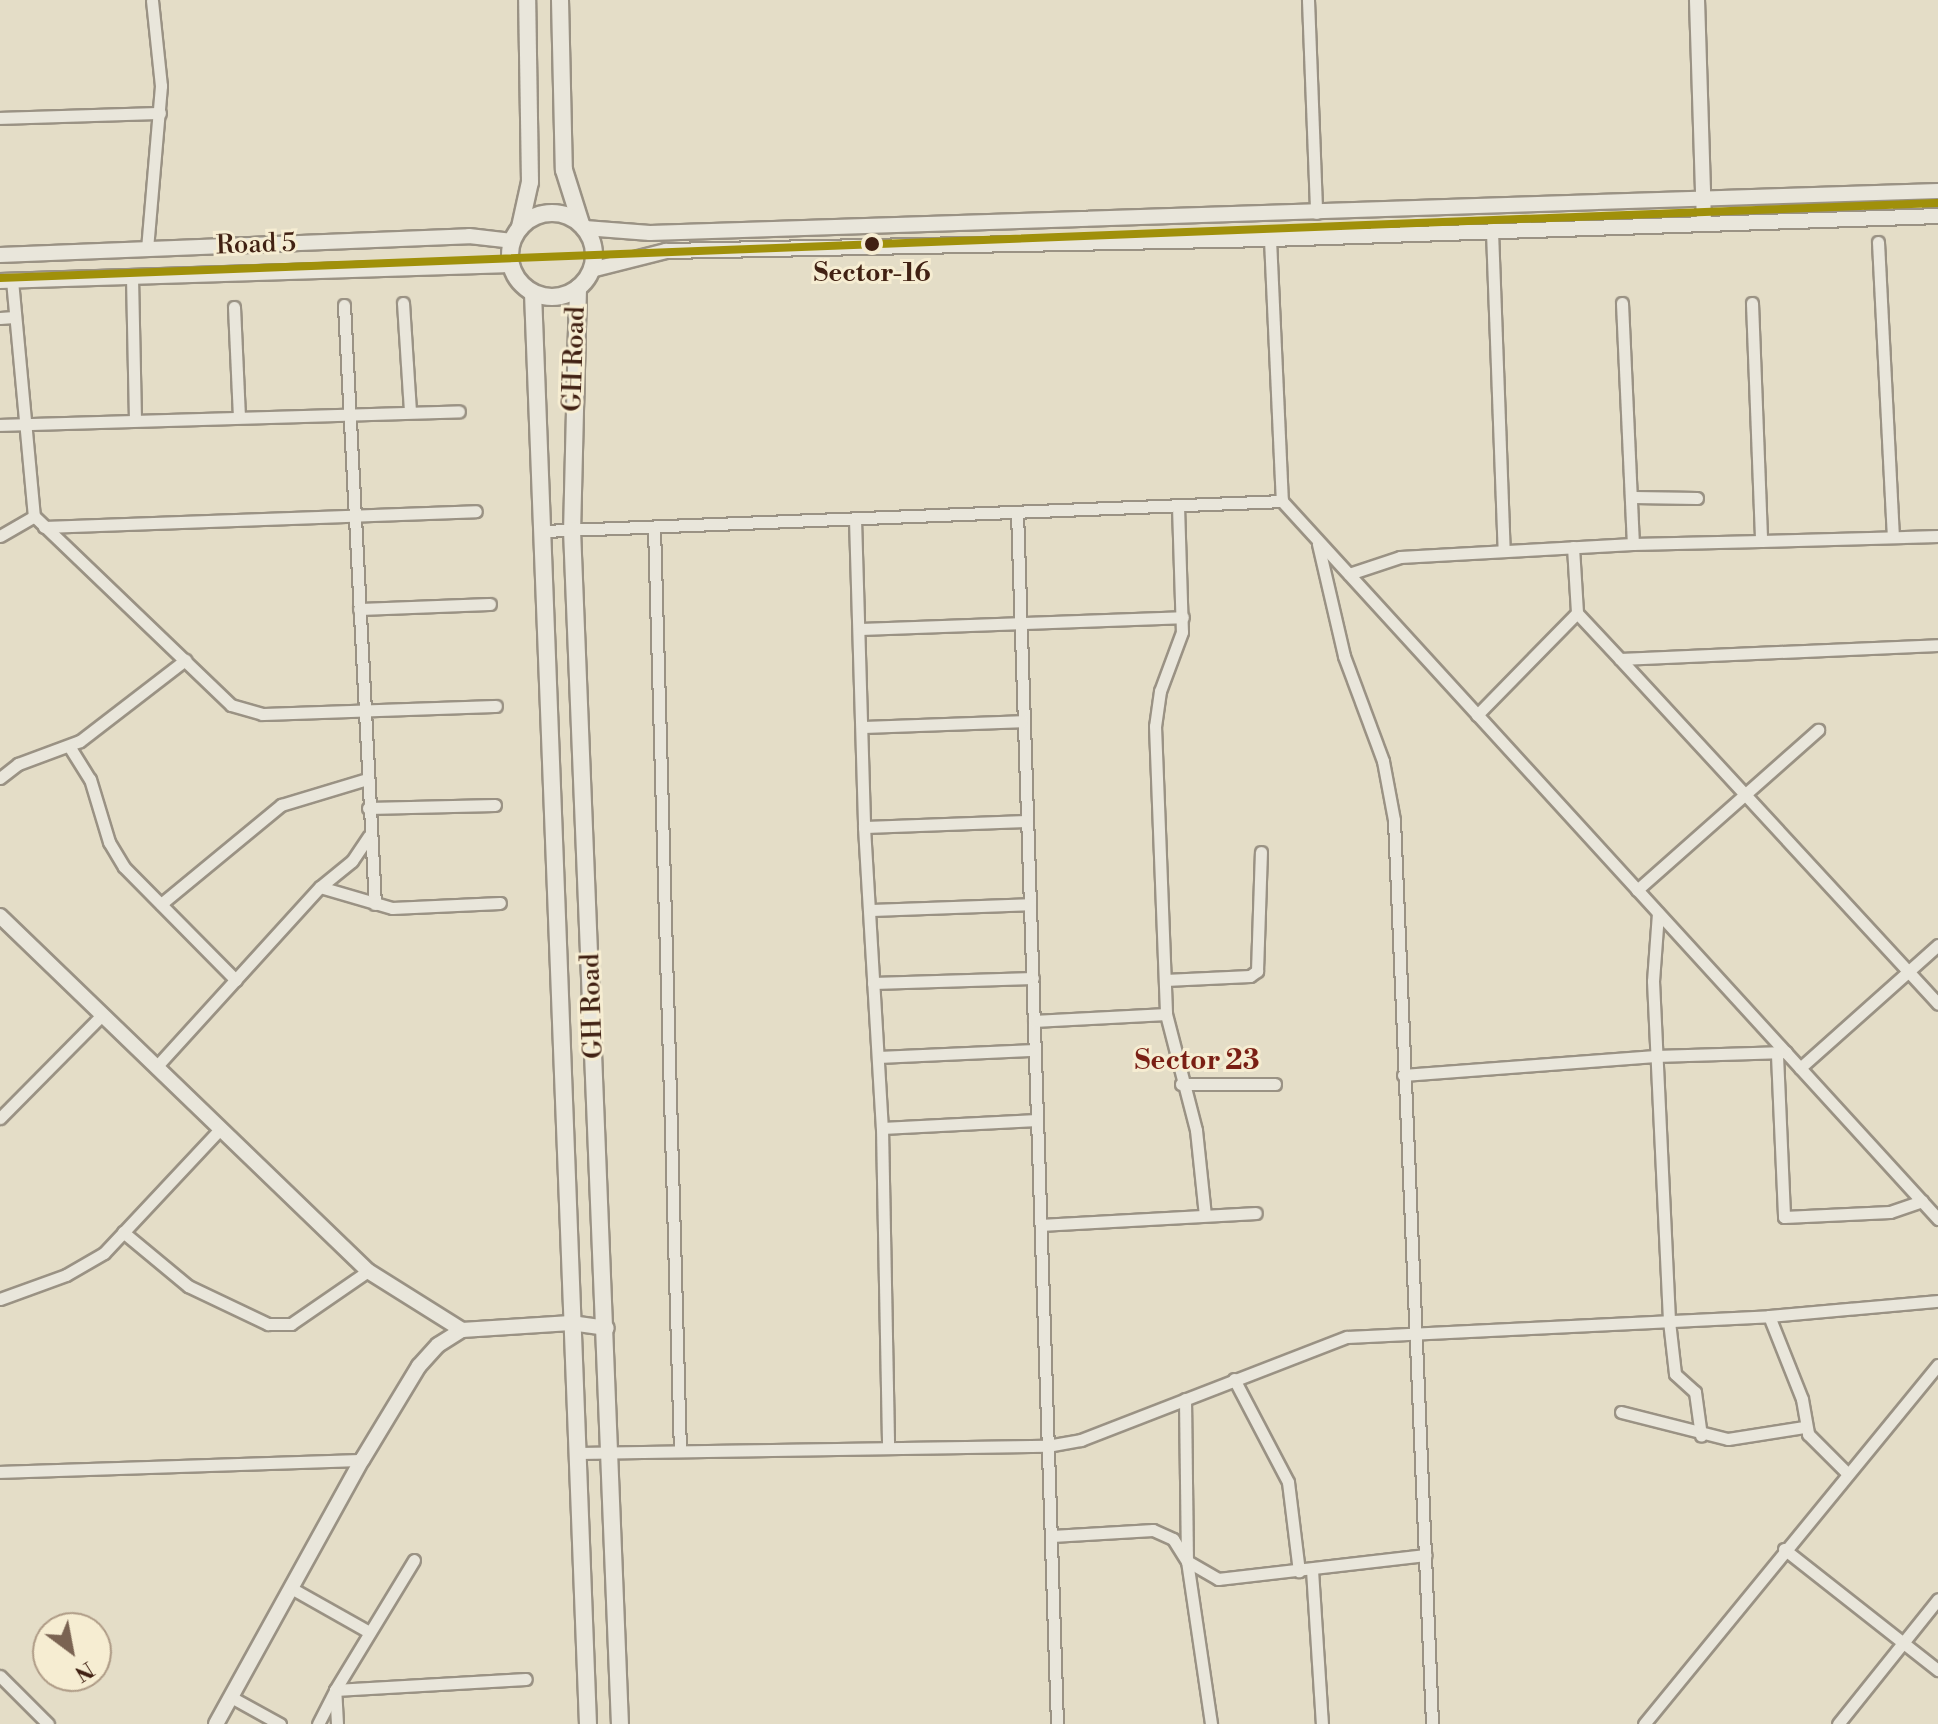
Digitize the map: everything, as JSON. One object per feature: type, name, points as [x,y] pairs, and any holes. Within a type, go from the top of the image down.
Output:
[{"type":"main road","points":[[527,0],[530,182],[510,265],[533,293],[556,297],[578,288],[591,270],[593,248],[564,170],[560,0]]},
{"type":"main road","points":[[516,234],[543,213],[570,217],[583,226]]},
{"type":"main road","name":"GH Road","points":[[578,288],[572,530],[607,1328],[620,1724]]},
{"type":"main road","name":"GH Road","points":[[533,293],[588,1724]]},
{"type":"street","points":[[147,249],[160,113],[152,0]]},
{"type":"street","points":[[1308,0],[1316,213]]},
{"type":"street","points":[[1697,0],[1704,223]]},
{"type":"street","points":[[0,118],[160,113]]},
{"type":"street","points":[[583,226],[650,233],[1705,201],[1938,191]]},
{"type":"street","points":[[591,270],[666,251],[1270,239],[1938,216]]},
{"type":"street","points":[[1492,231],[1504,551]]},
{"type":"street","name":"Road 5","points":[[0,255],[516,234]]},
{"type":"street","points":[[1270,239],[1282,501],[1658,913],[1781,1054],[1800,1068],[1938,1219]]},
{"type":"street","points":[[1878,242],[1893,535]]},
{"type":"street","name":"Road 5","points":[[6,281],[510,265]]},
{"type":"street","points":[[132,277],[135,418]]},
{"type":"street","points":[[6,281],[14,317],[34,516],[185,660],[246,712],[364,712],[496,706]]},
{"type":"street","points":[[403,303],[410,412]]},
{"type":"street","points":[[1622,303],[1634,497],[1633,544]]},
{"type":"street","points":[[1752,303],[1761,541]]},
{"type":"street","points":[[344,305],[375,904]]},
{"type":"street","points":[[234,307],[239,416]]},
{"type":"street","points":[[0,318],[14,317]]},
{"type":"street","points":[[0,425],[135,418],[459,411]]},
{"type":"street","points":[[1634,497],[1697,498]]},
{"type":"street","points":[[543,531],[1282,501]]},
{"type":"street","points":[[1178,506],[1183,617],[1155,712],[1166,1014],[1181,1084],[1196,1130],[1205,1215]]},
{"type":"street","points":[[44,527],[476,511]]},
{"type":"street","points":[[1017,512],[1057,1724]]},
{"type":"street","points":[[0,536],[34,516]]},
{"type":"street","points":[[855,519],[864,827],[882,1128],[888,1448]]},
{"type":"street","points":[[654,527],[680,1451]]},
{"type":"street","points":[[1349,574],[1400,557],[1633,544],[1938,536]]},
{"type":"street","points":[[1316,539],[1344,656],[1389,783],[1432,1724]]},
{"type":"street","points":[[1573,547],[1577,613],[1938,1004]]},
{"type":"street","points":[[359,609],[490,604]]},
{"type":"street","points":[[1477,715],[1577,613]]},
{"type":"street","points":[[859,629],[1183,617]]},
{"type":"street","points":[[1620,659],[1938,645]]},
{"type":"street","points":[[0,778],[18,764],[69,746],[185,660]]},
{"type":"street","points":[[862,727],[1022,721]]},
{"type":"street","points":[[1637,890],[1818,730]]},
{"type":"street","points":[[69,746],[90,779],[109,842],[124,867],[236,980]]},
{"type":"street","points":[[161,904],[281,805],[367,779]]},
{"type":"street","points":[[368,808],[495,805]]},
{"type":"street","points":[[864,827],[1027,821]]},
{"type":"street","points":[[157,1066],[320,887],[352,861],[370,836]]},
{"type":"street","points":[[1165,980],[1250,976],[1257,971],[1261,852]]},
{"type":"street","points":[[320,887],[392,908],[500,903]]},
{"type":"street","points":[[870,910],[1030,904]]},
{"type":"street","points":[[1658,913],[1655,1056],[1669,1321],[1675,1374],[1695,1392],[1701,1436]]},
{"type":"street","points":[[0,916],[368,1271],[462,1330]]},
{"type":"street","points":[[1800,1068],[1938,945]]},
{"type":"street","points":[[873,983],[1033,978]]},
{"type":"street","points":[[0,1118],[103,1014]]},
{"type":"street","points":[[1034,1021],[1166,1014]]},
{"type":"street","points":[[878,1057],[1035,1050]]},
{"type":"street","points":[[1403,1075],[1655,1056],[1781,1054]]},
{"type":"street","points":[[1781,1054],[1784,1217],[1890,1212],[1922,1201]]},
{"type":"street","points":[[1181,1084],[1275,1084]]},
{"type":"street","points":[[882,1128],[1037,1120]]},
{"type":"street","points":[[0,1299],[66,1275],[104,1253],[221,1128]]},
{"type":"street","points":[[1041,1225],[1256,1213]]},
{"type":"street","points":[[123,1232],[188,1286],[268,1324],[291,1324],[368,1271]]},
{"type":"street","points":[[578,1453],[1047,1446],[1081,1440],[1347,1337],[1414,1331],[1769,1316],[1938,1301]]},
{"type":"street","points":[[1769,1316],[1802,1399],[1804,1427],[1847,1473]]},
{"type":"street","points":[[216,1724],[362,1460],[419,1366],[438,1345],[462,1330],[571,1323],[607,1328]]},
{"type":"street","points":[[1644,1724],[1784,1549],[1938,1365]]},
{"type":"street","points":[[1234,1379],[1288,1482],[1306,1570],[1322,1724]]},
{"type":"street","points":[[1185,1399],[1187,1561],[1211,1724]]},
{"type":"street","points":[[1621,1412],[1701,1436],[1746,1438],[1804,1427]]},
{"type":"street","points":[[0,1472],[362,1460]]},
{"type":"street","points":[[1052,1536],[1153,1530],[1173,1539],[1187,1561],[1218,1579],[1426,1555]]},
{"type":"street","points":[[1784,1549],[1938,1670]]},
{"type":"street","points":[[318,1724],[335,1690],[414,1560]]},
{"type":"street","points":[[291,1588],[369,1632]]},
{"type":"street","points":[[1838,1724],[1938,1599]]},
{"type":"street","points":[[0,1676],[48,1724]]},
{"type":"street","points":[[335,1690],[526,1679]]},
{"type":"street","points":[[335,1690],[337,1724]]},
{"type":"street","points":[[231,1697],[280,1724]]},
{"type":"transit line","points":[[0,278],[1938,203]]},
{"type":"place","name":"Sector-16","points":[[872,244]]},
{"type":"district","name":"Sector 23","points":[[1197,1061]]}]
